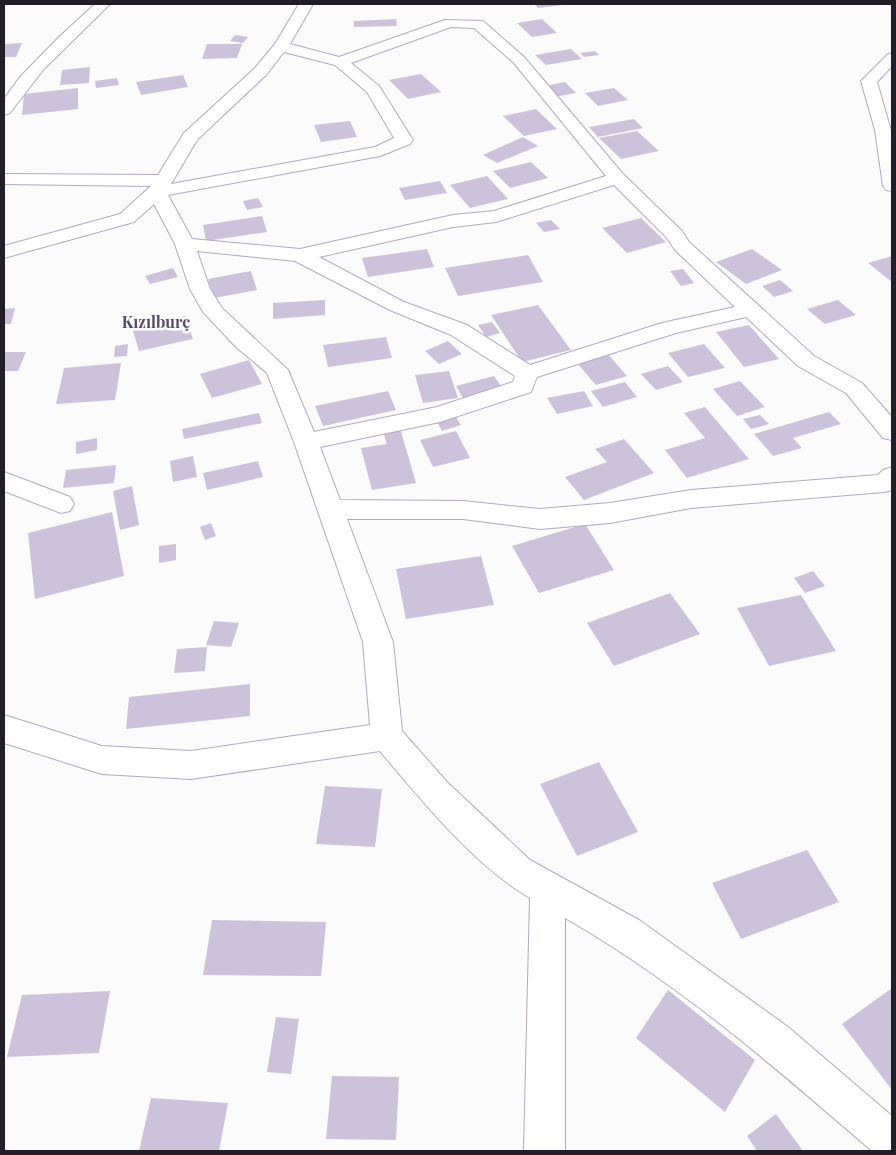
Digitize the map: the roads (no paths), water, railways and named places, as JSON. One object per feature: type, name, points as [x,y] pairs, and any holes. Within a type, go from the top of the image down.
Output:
[{"type":"street","points":[[4,110],[11,88],[103,4]]},
{"type":"street","points":[[4,252],[127,218],[160,187],[190,137],[261,71],[281,46],[306,4]]},
{"type":"street","points":[[340,62],[445,19],[450,23],[478,24],[519,60],[617,178],[675,235],[682,246],[806,361],[854,388],[892,432]]},
{"type":"street","points":[[4,179],[160,187],[380,151],[404,140],[373,89],[340,62],[281,46]]},
{"type":"street","points":[[892,58],[868,82],[883,130],[892,186]]},
{"type":"street","points":[[184,244],[300,255],[453,221],[496,216],[617,178]]},
{"type":"street","points":[[160,187],[184,244],[200,289],[214,312],[244,342],[277,370],[306,442],[378,642],[387,736],[435,793],[518,872],[626,933],[774,1041],[892,1142]]},
{"type":"street","points":[[300,255],[397,306],[459,330],[527,373],[670,328],[750,310]]},
{"type":"street","points":[[306,442],[440,414],[523,387],[527,373]]},
{"type":"street","points":[[329,510],[463,510],[540,519],[610,513],[691,499],[884,483],[892,476]]},
{"type":"street","points":[[4,481],[61,504]]},
{"type":"street","points":[[4,729],[102,760],[191,765],[387,736]]},
{"type":"street","points":[[544,1151],[548,889]]},
{"type":"district","name":"Kızılburç","points":[[156,322]]}]
